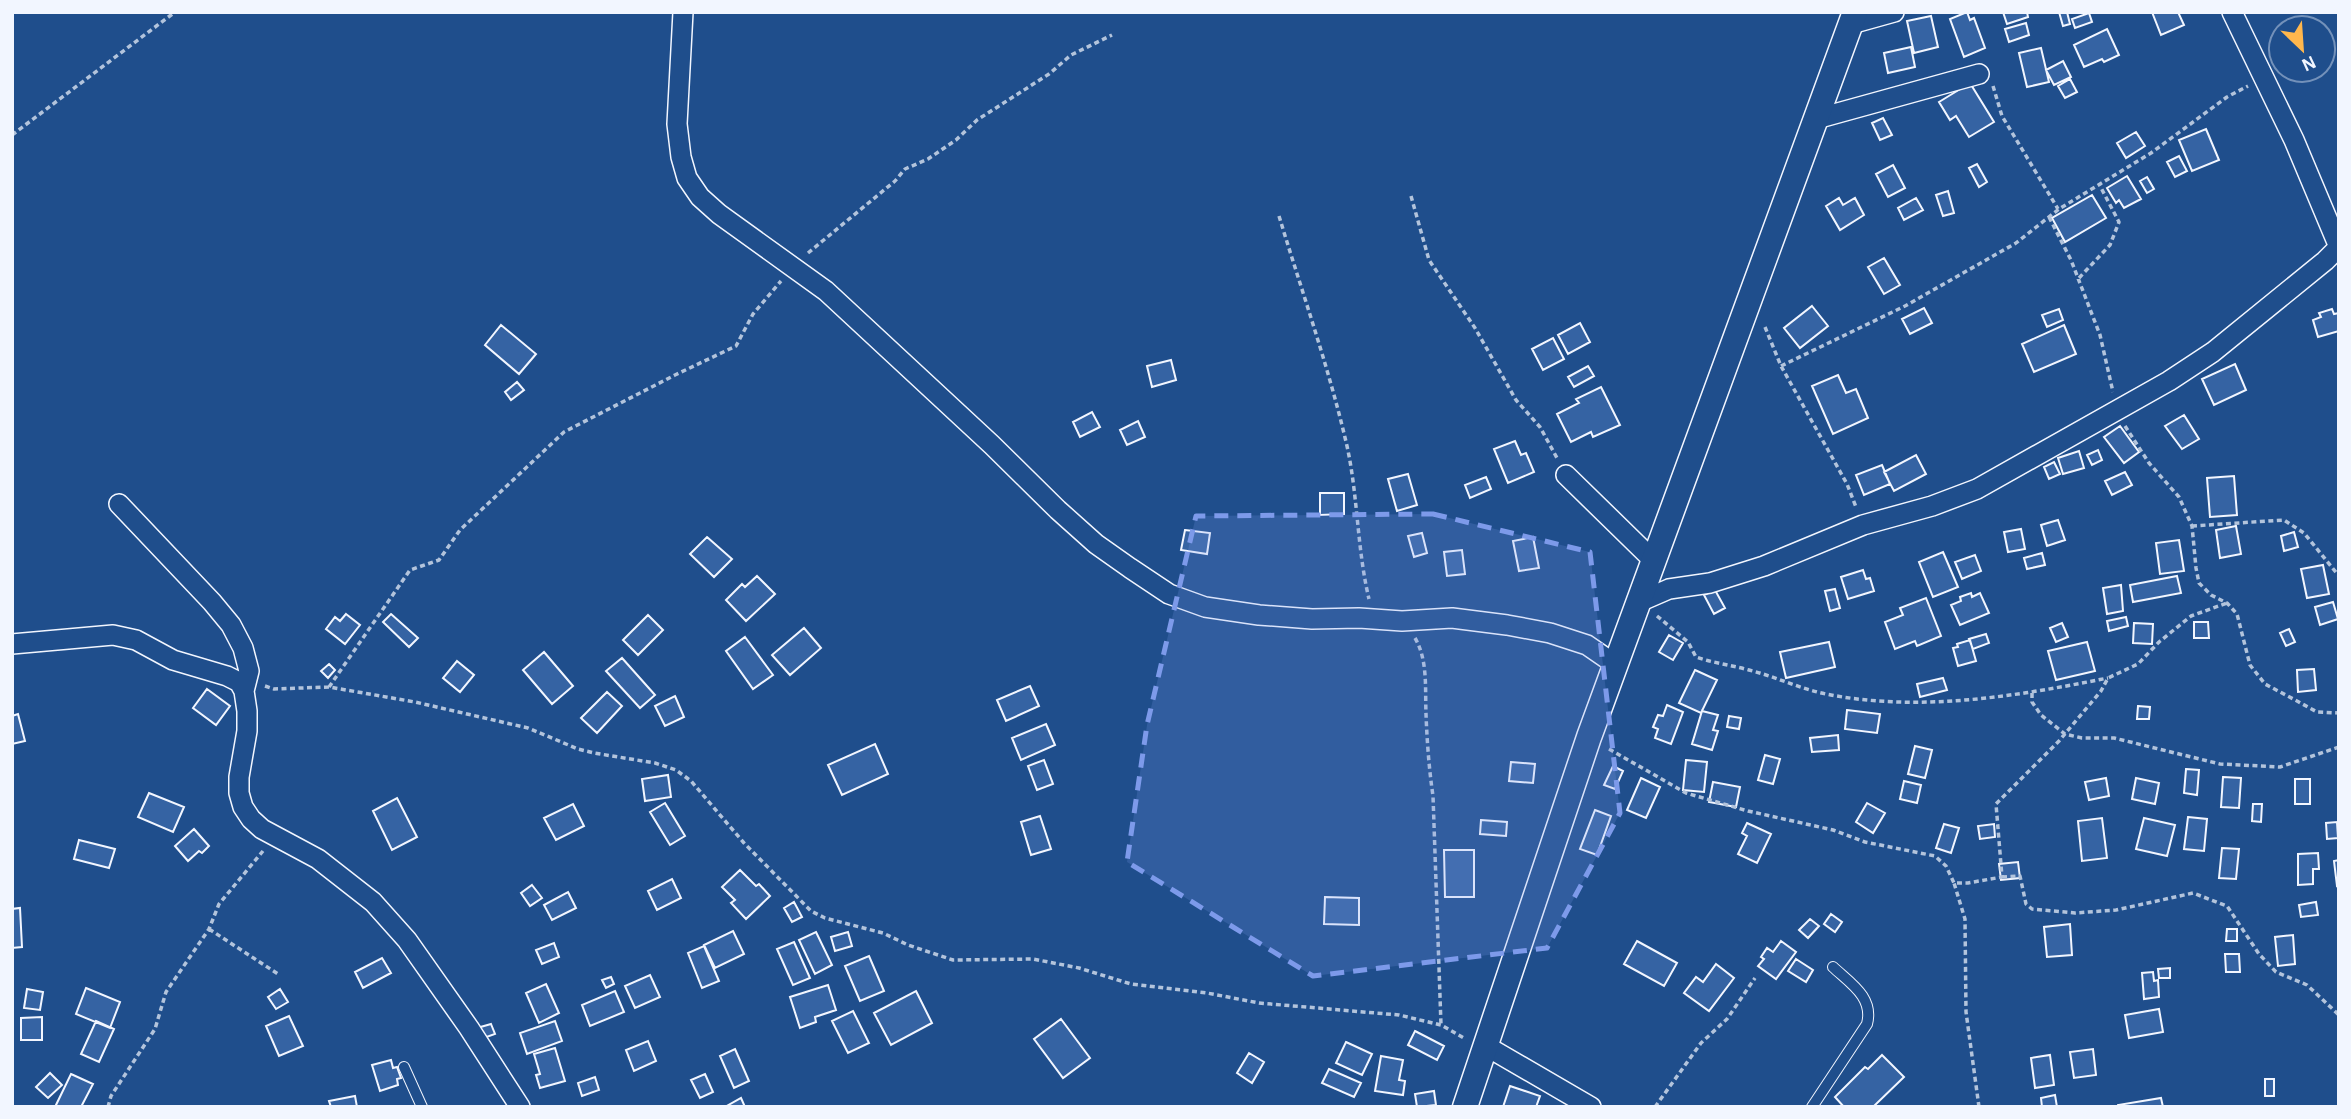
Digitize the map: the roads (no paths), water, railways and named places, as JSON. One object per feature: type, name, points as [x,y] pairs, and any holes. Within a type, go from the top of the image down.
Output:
[{"type":"street","points":[[683,12],[677,124],[687,178],[700,197],[719,214],[826,290],[1096,544],[1168,594],[1205,607],[1259,615],[1387,620],[1452,618],[1550,633],[1587,646],[1616,665]]},
{"type":"street","points":[[1465,1107],[1589,737],[1853,18],[1894,12]]},
{"type":"street","points":[[1639,602],[1669,589],[1710,583],[1764,566],[1863,525],[1932,506],[1977,489],[2118,411],[2213,352],[2339,247],[2294,140],[2232,12]]},
{"type":"street","points":[[1816,119],[1979,74]]},
{"type":"street","points":[[1566,475],[1654,561]]},
{"type":"street","points":[[119,504],[212,602],[231,625],[243,648],[249,671],[246,687],[247,731],[239,777],[239,793],[243,807],[262,829],[318,859],[373,902],[407,940],[520,1107]]},
{"type":"street","points":[[12,644],[123,636],[173,660],[227,676],[246,687]]},
{"type":"street","points":[[1486,1046],[1591,1107]]},
{"type":"lane","points":[[1812,1107],[1867,1024],[1870,1014],[1860,991],[1833,967]]},
{"type":"lane","points":[[404,1067],[422,1107]]}]
